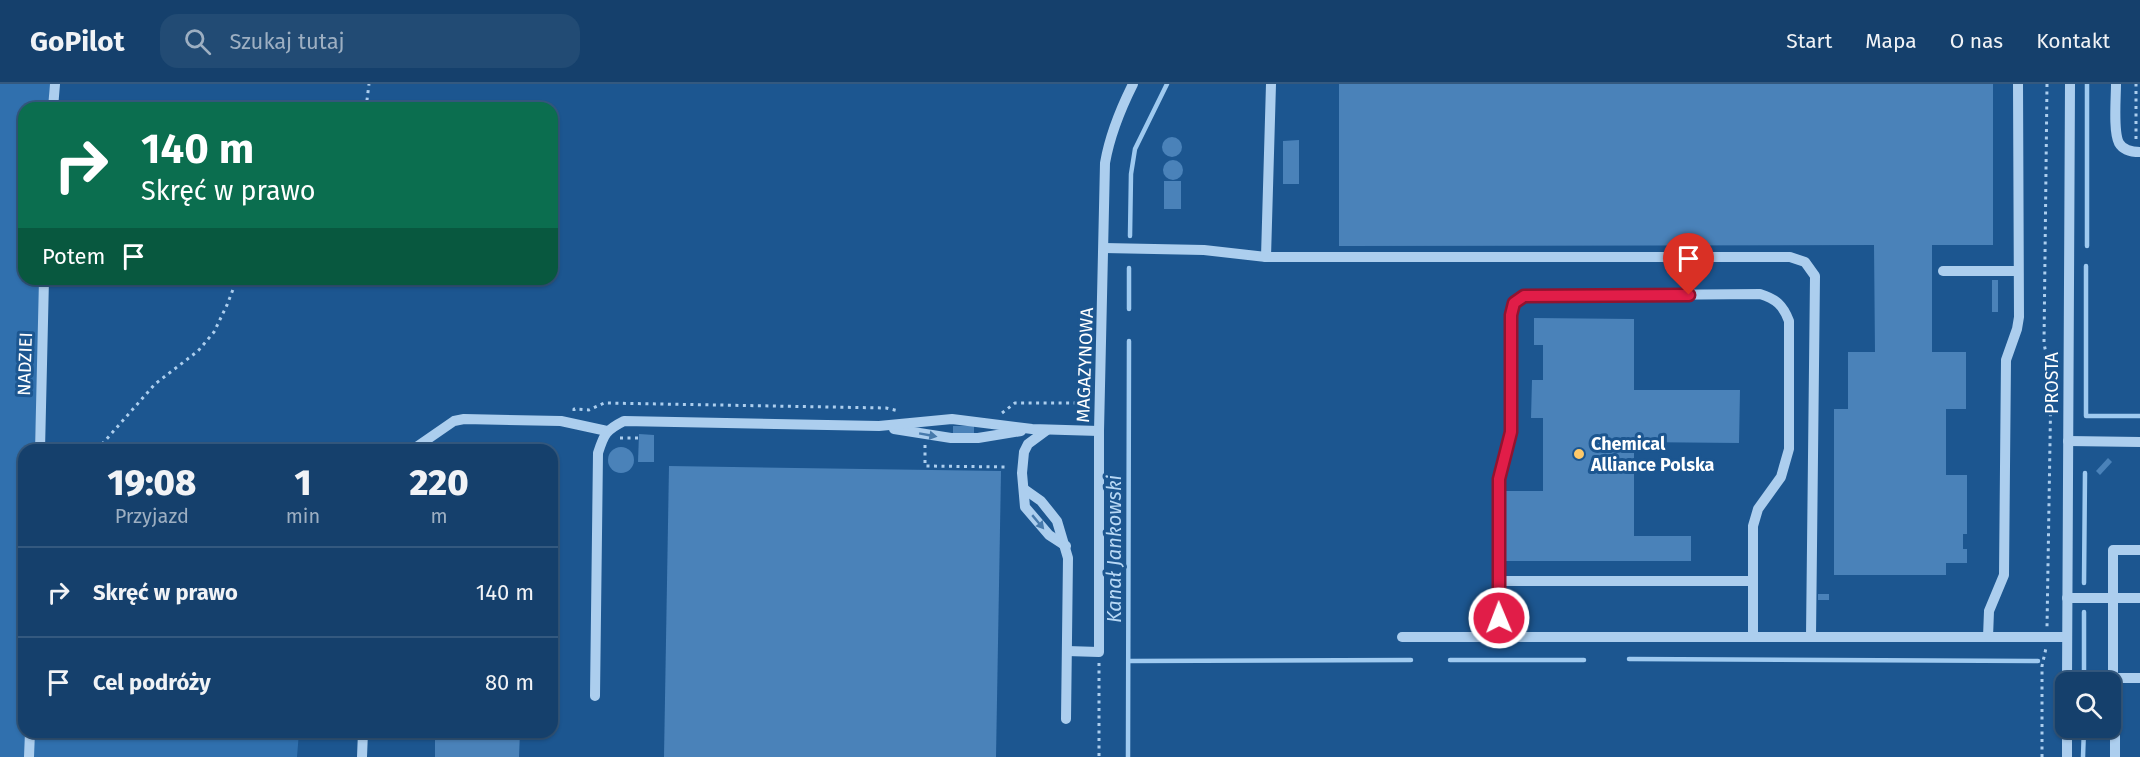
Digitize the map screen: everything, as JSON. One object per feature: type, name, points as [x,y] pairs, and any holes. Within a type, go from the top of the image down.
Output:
[{"type":"street","points":[[54,102],[55,84]]},
{"type":"street","name":"MAGAZYNOWA","points":[[1099,652],[1099,431],[1105,163],[1108,142],[1133,84]]},
{"type":"street","points":[[1266,257],[1270,84]]},
{"type":"street","points":[[1988,637],[1989,611],[2004,575],[2006,360],[2019,317],[2018,84]]},
{"type":"street","name":"PROSTA","points":[[2067,672],[2070,84]]},
{"type":"street","points":[[2116,84],[2117,137],[2123,148],[2132,152],[2140,152]]},
{"type":"street","points":[[1104,248],[1204,250],[1266,257],[1790,257],[1805,262],[1815,276],[1811,637]]},
{"type":"street","points":[[1943,271],[2018,270]]},
{"type":"street","name":"NADZIEI","points":[[40,444],[44,285]]},
{"type":"street","points":[[1499,637],[1499,479],[1511,432],[1511,315],[1514,303],[1524,296],[1760,294],[1774,298],[1784,308],[1789,321],[1789,449],[1781,477],[1758,509],[1753,526],[1753,637]]},
{"type":"street","points":[[595,696],[598,453],[602,438],[609,428],[624,421],[879,426],[952,419],[1032,429],[1099,431]]},
{"type":"street","points":[[421,444],[459,420],[573,423],[607,431]]},
{"type":"street","points":[[879,426],[951,438],[978,438],[1032,429]]},
{"type":"street","points":[[1047,430],[1028,444],[1024,452],[1022,473],[1025,507],[1049,535],[1066,546]]},
{"type":"street","points":[[2068,441],[2140,442]]},
{"type":"street","points":[[1024,489],[1041,501],[1057,522],[1066,546],[1068,558],[1066,719]]},
{"type":"street","points":[[2140,550],[2114,550],[2113,598],[2113,678],[2140,678]]},
{"type":"street","points":[[1498,581],[1753,581]]},
{"type":"street","points":[[2067,598],[2140,598]]},
{"type":"street","points":[[1402,637],[2067,637]]},
{"type":"street","points":[[1067,651],[1099,652]]},
{"type":"street","points":[[29,757],[30,738]]},
{"type":"street","points":[[362,757],[363,738]]},
{"type":"street","points":[[2067,738],[2067,757]]},
{"type":"street","points":[[2115,738],[2115,757]]},
{"type":"path","points":[[367,102],[369,84]]},
{"type":"path","points":[[2042,757],[2042,666],[2046,637],[2051,381],[2044,343],[2047,84]]},
{"type":"path","points":[[2136,84],[2136,143],[2140,143]]},
{"type":"path","points":[[102,444],[155,384],[198,351],[214,332],[235,285]]},
{"type":"path","points":[[1002,413],[1015,403],[1075,403],[1090,395]]},
{"type":"path","points":[[573,423],[574,409],[589,410],[604,402],[886,408],[902,411]]},
{"type":"path","points":[[925,443],[925,466],[1008,467]]},
{"type":"path","points":[[1099,652],[1099,757]]},
{"type":"shaded area","points":[[0,84],[50,84],[49,102],[18,102],[18,285],[42,285],[35,444],[18,444],[18,738],[299,738],[297,757],[0,757]]},
{"type":"building","points":[[1339,84],[1993,84],[1993,245],[1932,245],[1932,352],[1966,352],[1966,409],[1946,409],[1946,475],[1967,475],[1967,534],[1963,534],[1963,549],[1967,549],[1967,563],[1946,563],[1946,575],[1834,575],[1834,409],[1848,409],[1848,352],[1875,352],[1874,245],[1339,246]]},
{"type":"building","points":[[1172,137],[1179,140],[1182,147],[1179,154],[1172,157],[1165,154],[1162,147],[1165,140]]},
{"type":"building","points":[[1299,140],[1299,184],[1283,184],[1283,141]]},
{"type":"building","points":[[1173,160],[1180,163],[1183,170],[1180,177],[1173,180],[1166,177],[1163,170],[1166,163]]},
{"type":"building","points":[[1164,181],[1181,181],[1181,209],[1164,209]]},
{"type":"building","points":[[1992,280],[1998,280],[1998,312],[1992,312]]},
{"type":"building","points":[[1534,318],[1634,319],[1634,390],[1740,390],[1739,443],[1634,442],[1634,536],[1691,536],[1691,561],[1505,561],[1505,491],[1543,491],[1543,418],[1531,418],[1532,380],[1543,380],[1543,345],[1534,345]]},
{"type":"building","points":[[953,426],[974,426],[974,433],[953,433]]},
{"type":"building","points":[[639,434],[654,435],[654,462],[638,462]]},
{"type":"building","points":[[621,447],[630,451],[634,460],[630,469],[621,473],[612,469],[608,460],[612,451]]},
{"type":"building","points":[[2108,458],[2112,462],[2100,475],[2096,471]]},
{"type":"building","points":[[669,466],[1001,471],[996,757],[664,757]]},
{"type":"building","points":[[1818,594],[1829,594],[1829,600],[1818,600]]},
{"type":"building","points":[[435,738],[520,738],[519,757],[435,757]]},
{"type":"waterway","name":"Kanał Jankowski","points":[[1130,236],[1131,174],[1135,149],[1167,84]]},
{"type":"waterway","points":[[2087,84],[2087,246]]},
{"type":"waterway","points":[[2086,266],[2086,416],[2140,416]]},
{"type":"waterway","name":"Kanał Jankowski","points":[[1129,268],[1129,309]]},
{"type":"waterway","name":"Kanał Jankowski","points":[[1128,757],[1129,341]]},
{"type":"waterway","points":[[2084,583],[2085,473]]},
{"type":"waterway","points":[[2084,612],[2084,672]]},
{"type":"waterway","points":[[1629,659],[2038,661]]},
{"type":"waterway","points":[[1129,661],[1411,660]]},
{"type":"waterway","points":[[1450,660],[1584,660]]},
{"type":"waterway","points":[[2083,757],[2084,738]]},
{"type":"place","name":"Chemical Alliance Polska","points":[[1579,454]]},
{"type":"route","points":[[1499,618],[1499,479],[1511,432],[1511,315],[1514,303],[1524,296],[1689,295]]}]
